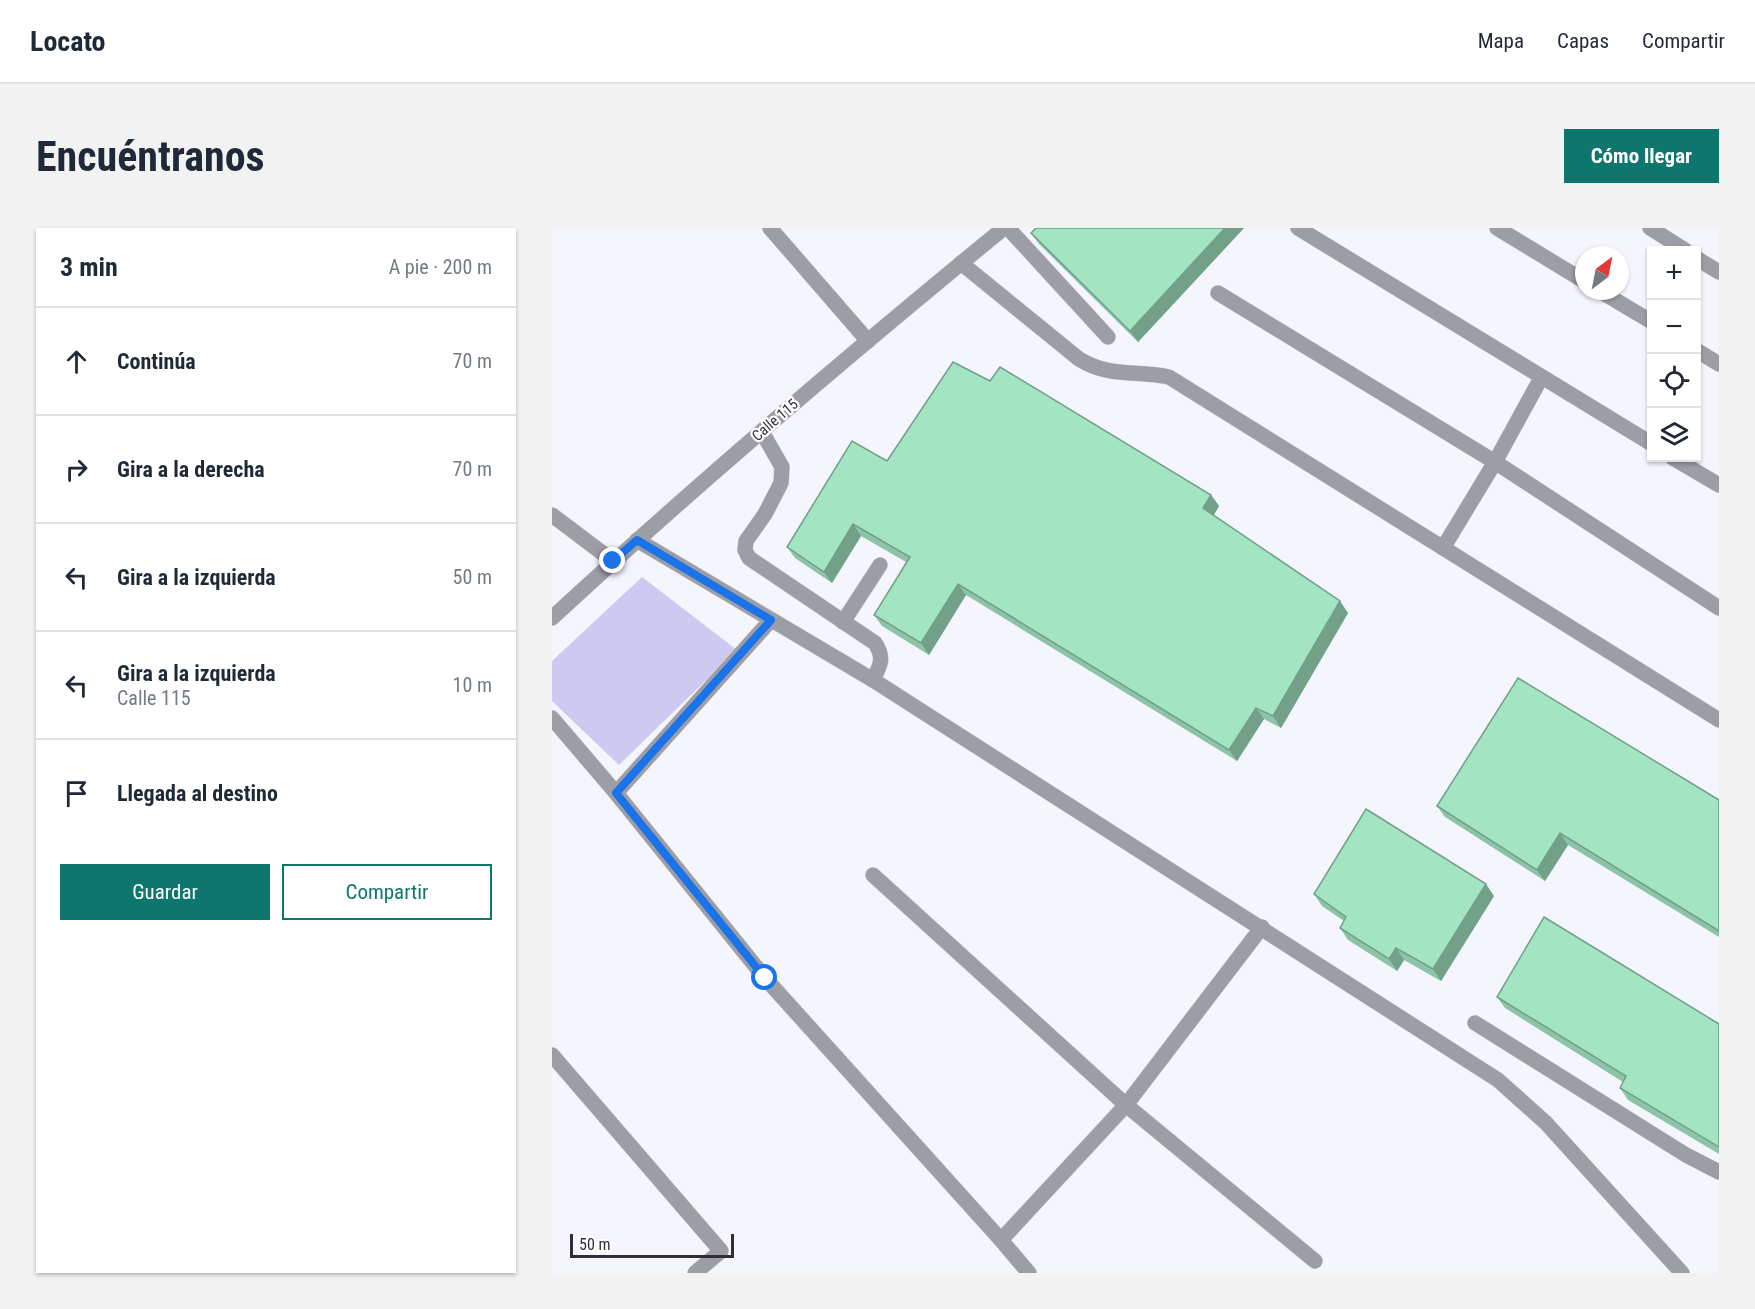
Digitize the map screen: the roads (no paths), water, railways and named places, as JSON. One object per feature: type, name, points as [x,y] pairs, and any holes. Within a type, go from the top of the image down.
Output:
[{"type":"street","points":[[770,228],[868,341]]},
{"type":"street","points":[[1006,228],[1108,337]]},
{"type":"street","name":"Calle 115","points":[[552,618],[613,561],[762,432],[961,263],[1006,228]]},
{"type":"street","points":[[1298,228],[1647,441]]},
{"type":"street","points":[[1497,228],[1575,276]]},
{"type":"street","points":[[1650,228],[1679,246]]},
{"type":"street","points":[[1701,261],[1719,272]]},
{"type":"street","points":[[961,263],[1079,359],[1093,367],[1107,371],[1148,373],[1169,377],[1719,720]]},
{"type":"street","points":[[1218,293],[1495,462],[1719,608]]},
{"type":"street","points":[[1615,300],[1647,319]]},
{"type":"street","points":[[1701,353],[1719,364]]},
{"type":"street","points":[[1443,548],[1495,462],[1541,378]]},
{"type":"street","points":[[762,432],[782,467],[781,483],[765,514],[746,541],[745,550],[749,558],[876,644],[881,652],[882,664],[873,680]]},
{"type":"street","points":[[1680,462],[1719,485]]},
{"type":"street","points":[[552,515],[613,561]]},
{"type":"street","points":[[637,540],[873,680],[1498,1080],[1546,1123],[1682,1273]]},
{"type":"street","points":[[843,622],[880,565]]},
{"type":"street","points":[[616,793],[771,620]]},
{"type":"street","points":[[552,718],[616,793],[765,978],[1029,1273]]},
{"type":"street","points":[[873,875],[1126,1105],[1315,1261]]},
{"type":"street","points":[[1001,1240],[1126,1105],[1262,927]]},
{"type":"street","points":[[1476,1023],[1686,1155],[1719,1172]]},
{"type":"street","points":[[552,1056],[721,1251],[694,1273]]}]
